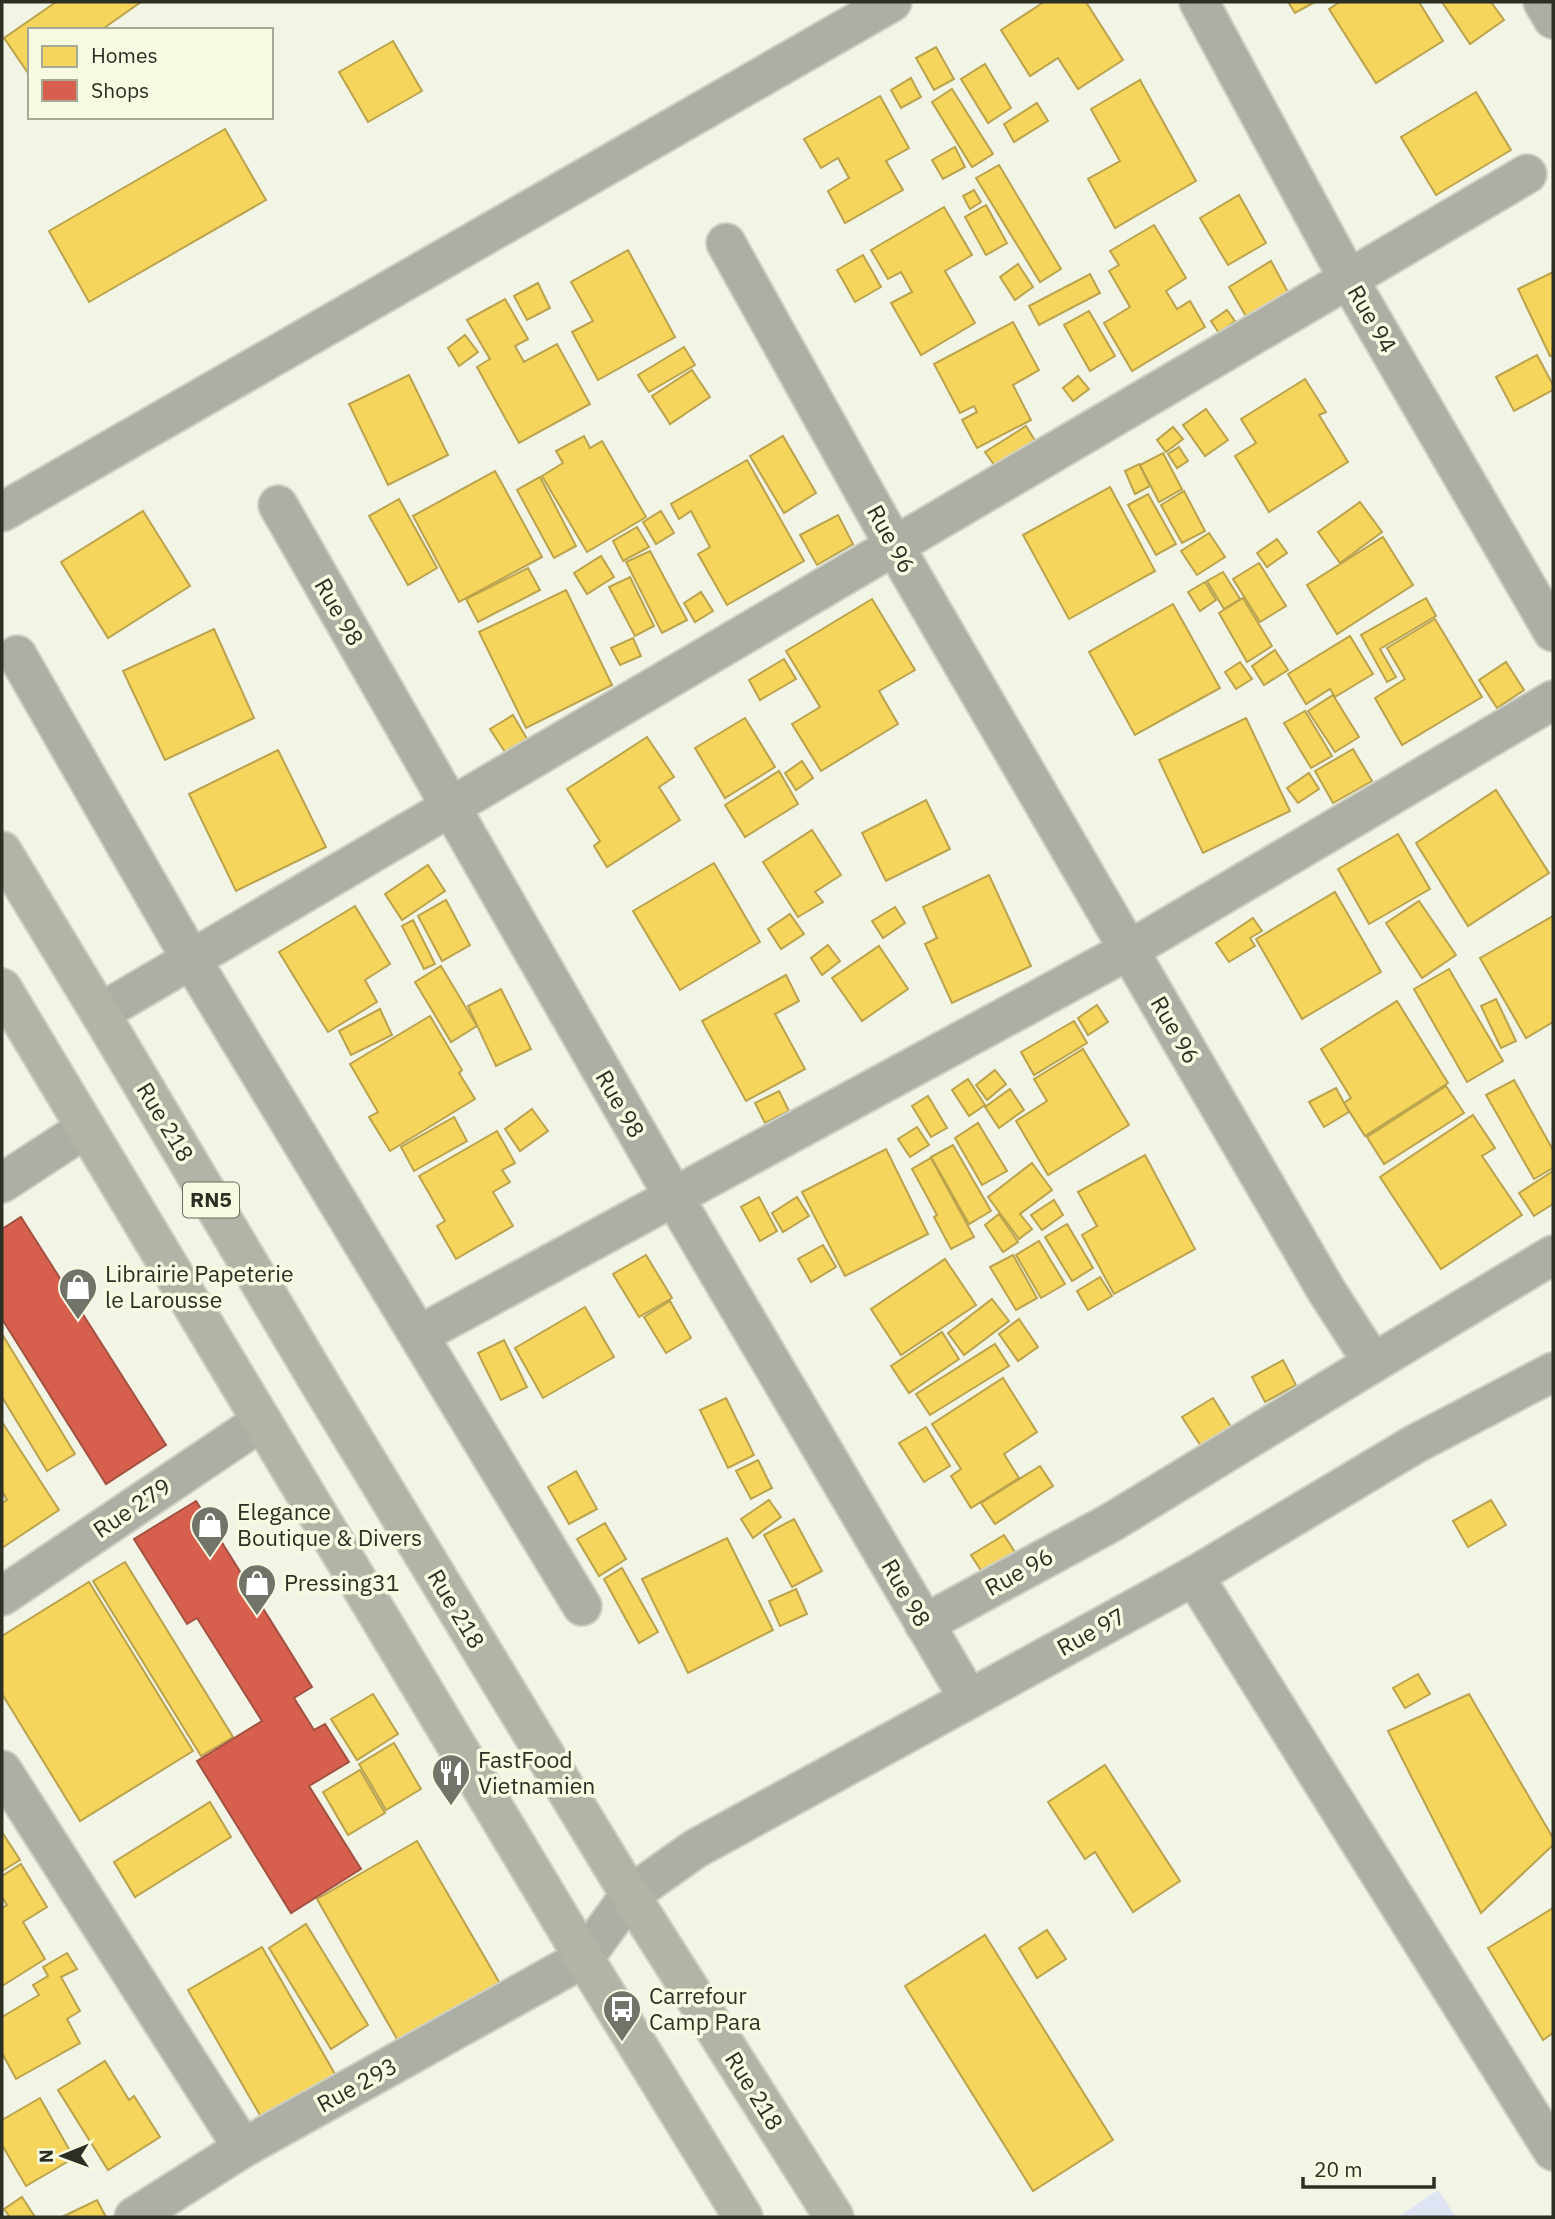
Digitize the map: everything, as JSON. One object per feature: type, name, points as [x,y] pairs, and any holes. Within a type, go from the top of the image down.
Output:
[{"type":"highway","name":"Rue 218","points":[[2,851],[329,1399],[630,1895],[834,2217]]},
{"type":"highway","points":[[2,988],[584,1958],[743,2217]]},
{"type":"street","points":[[2,512],[892,2]]},
{"type":"street","name":"Rue 94","points":[[1199,2],[1349,280],[1553,632]]},
{"type":"street","points":[[100,1013],[1527,174]]},
{"type":"street","name":"Rue 96","points":[[726,243],[895,547],[1326,1290],[1373,1363],[1112,1522],[924,1624]]},
{"type":"street","name":"Rue 98","points":[[278,505],[674,1197],[969,1699]]},
{"type":"street","points":[[17,655],[191,959],[582,1606]]},
{"type":"street","points":[[418,1335],[1129,950],[1553,700]]},
{"type":"street","points":[[2,1183],[86,1128]]},
{"type":"street","points":[[1373,1363],[1553,1255]]},
{"type":"street","name":"Rue 97","points":[[584,1958],[630,1895],[695,1849],[1194,1576],[1415,1444],[1553,1372]]},
{"type":"street","name":"Rue 279","points":[[2,1596],[262,1420]]},
{"type":"street","points":[[1194,1576],[1553,2151]]},
{"type":"street","points":[[2,1770],[243,2148]]},
{"type":"street","name":"Rue 293","points":[[134,2217],[243,2148],[584,1958]]},
{"type":"shaded area","points":[[1438,2190],[1456,2217],[1398,2217]]},
{"type":"building: Homes","points":[[56,2],[141,2],[104,28],[28,28],[28,73],[4,38]]},
{"type":"building: Homes","points":[[1044,2],[1086,2],[1123,60],[1078,89],[1058,58],[1030,76],[1001,30]]},
{"type":"building: Homes","points":[[1288,2],[1315,2],[1295,13]]},
{"type":"building: Homes","points":[[1340,2],[1419,2],[1443,41],[1376,83],[1329,9]]},
{"type":"building: Homes","points":[[1442,2],[1491,2],[1504,20],[1470,44]]},
{"type":"building: Homes","points":[[393,41],[422,91],[368,122],[339,72]]},
{"type":"building: Homes","points":[[936,47],[954,79],[934,90],[916,58]]},
{"type":"building: Homes","points":[[985,64],[1011,108],[988,123],[961,79]]},
{"type":"building: Homes","points":[[911,78],[921,97],[901,108],[891,90]]},
{"type":"building: Homes","points":[[1140,80],[1196,181],[1115,228],[1088,179],[1120,161],[1091,109]]},
{"type":"building: Homes","points":[[952,89],[993,154],[972,167],[932,102]]},
{"type":"building: Homes","points":[[1476,92],[1511,150],[1436,195],[1401,137]]},
{"type":"building: Homes","points":[[880,96],[909,148],[886,161],[903,190],[845,223],[828,191],[849,178],[838,158],[821,168],[804,139]]},
{"type":"building: Homes","points":[[1037,103],[1048,121],[1014,142],[1004,124]]},
{"type":"building: Homes","points":[[225,129],[266,200],[89,302],[49,231]]},
{"type":"building: Homes","points":[[955,147],[965,167],[943,179],[932,160]]},
{"type":"building: Homes","points":[[999,165],[1061,269],[1040,282],[976,178]]},
{"type":"building: Homes","points":[[974,190],[981,202],[970,209],[963,196]]},
{"type":"building: Homes","points":[[1239,195],[1266,243],[1228,265],[1200,218]]},
{"type":"building: Homes","points":[[986,205],[1007,243],[986,255],[965,217]]},
{"type":"building: Homes","points":[[944,207],[972,255],[945,271],[975,323],[921,355],[891,303],[912,292],[901,272],[888,279],[871,250]]},
{"type":"building: Homes","points":[[1154,225],[1186,278],[1166,291],[1177,309],[1190,301],[1205,327],[1132,371],[1104,323],[1130,307],[1109,271],[1119,265],[1110,251]]},
{"type":"building: Homes","points":[[628,250],[675,337],[598,380],[572,332],[593,321],[571,282]]},
{"type":"building: Homes","points":[[863,255],[881,287],[855,302],[837,270]]},
{"type":"building: Homes","points":[[1271,261],[1289,294],[1247,318],[1229,287]]},
{"type":"building: Homes","points":[[1018,264],[1033,287],[1015,300],[1000,277]]},
{"type":"building: Homes","points":[[1553,272],[1553,355],[1550,356],[1518,289]]},
{"type":"building: Homes","points":[[1090,274],[1100,293],[1039,325],[1029,306]]},
{"type":"building: Homes","points":[[538,283],[550,308],[527,320],[514,296]]},
{"type":"building: Homes","points":[[505,299],[528,339],[515,346],[524,362],[557,344],[590,404],[519,443],[477,367],[490,359],[467,320]]},
{"type":"building: Homes","points":[[1227,310],[1235,321],[1219,333],[1211,321]]},
{"type":"building: Homes","points":[[1089,311],[1115,356],[1090,371],[1064,325]]},
{"type":"building: Homes","points":[[1013,322],[1039,370],[1013,385],[1031,420],[977,448],[962,420],[977,412],[974,406],[960,413],[934,364]]},
{"type":"building: Homes","points":[[465,335],[478,352],[459,366],[448,348]]},
{"type":"building: Homes","points":[[684,347],[695,365],[649,392],[638,375]]},
{"type":"building: Homes","points":[[1537,355],[1553,390],[1514,411],[1496,377]]},
{"type":"building: Homes","points":[[692,370],[710,397],[670,424],[652,396]]},
{"type":"building: Homes","points":[[409,375],[448,455],[388,485],[349,404]]},
{"type":"building: Homes","points":[[1078,376],[1089,389],[1073,401],[1063,388]]},
{"type":"building: Homes","points":[[1305,379],[1326,412],[1319,415],[1348,462],[1269,512],[1235,456],[1256,443],[1241,419]]},
{"type":"building: Homes","points":[[1206,409],[1228,440],[1205,456],[1183,425]]},
{"type":"building: Homes","points":[[1026,426],[1037,444],[997,469],[985,452]]},
{"type":"building: Homes","points":[[1173,427],[1183,439],[1166,452],[1157,440]]},
{"type":"building: Homes","points":[[584,436],[590,448],[602,441],[646,517],[587,552],[542,476],[563,463],[556,451]]},
{"type":"building: Homes","points":[[783,436],[816,493],[784,513],[750,456]]},
{"type":"building: Homes","points":[[1179,447],[1188,461],[1177,468],[1168,454]]},
{"type":"building: Homes","points":[[1163,453],[1182,489],[1159,502],[1140,465]]},
{"type":"building: Homes","points":[[747,460],[804,561],[727,605],[698,554],[710,547],[691,511],[679,519],[671,504]]},
{"type":"building: Homes","points":[[1139,464],[1150,486],[1135,494],[1125,471]]},
{"type":"building: Homes","points":[[495,471],[542,557],[459,602],[413,516]]},
{"type":"building: Homes","points":[[540,477],[576,546],[554,558],[517,490]]},
{"type":"building: Homes","points":[[1110,487],[1155,571],[1069,619],[1023,535]]},
{"type":"building: Homes","points":[[1184,491],[1205,531],[1182,543],[1161,505]]},
{"type":"building: Homes","points":[[1148,494],[1176,544],[1156,555],[1128,505]]},
{"type":"building: Homes","points":[[399,499],[437,568],[408,585],[369,516]]},
{"type":"building: Homes","points":[[1360,502],[1382,532],[1340,563],[1318,532]]},
{"type":"building: Homes","points":[[143,511],[190,586],[108,638],[61,562]]},
{"type":"building: Homes","points":[[661,511],[674,533],[656,544],[643,522]]},
{"type":"building: Homes","points":[[838,515],[853,544],[817,565],[800,535]]},
{"type":"building: Homes","points":[[637,527],[649,547],[623,561],[613,541]]},
{"type":"building: Homes","points":[[1209,533],[1225,557],[1197,575],[1181,551]]},
{"type":"building: Homes","points":[[1383,537],[1413,585],[1337,634],[1307,585]]},
{"type":"building: Homes","points":[[1277,539],[1287,553],[1267,567],[1257,553]]},
{"type":"building: Homes","points":[[650,551],[687,620],[662,633],[626,562]]},
{"type":"building: Homes","points":[[601,556],[614,577],[587,594],[574,573]]},
{"type":"building: Homes","points":[[1259,563],[1286,606],[1260,622],[1233,579]]},
{"type":"building: Homes","points":[[528,568],[540,590],[478,622],[466,599]]},
{"type":"building: Homes","points":[[1223,572],[1240,599],[1224,609],[1207,581]]},
{"type":"building: Homes","points":[[630,577],[654,626],[635,636],[609,587]]},
{"type":"building: Homes","points":[[1205,582],[1216,600],[1200,611],[1188,592]]},
{"type":"building: Homes","points":[[566,590],[612,685],[526,728],[479,632]]},
{"type":"building: Homes","points":[[701,592],[713,611],[695,622],[684,603]]},
{"type":"building: Homes","points":[[1243,598],[1272,646],[1247,662],[1219,613]]},
{"type":"building: Homes","points":[[1426,598],[1436,616],[1380,649],[1396,677],[1387,682],[1361,635]]},
{"type":"building: Homes","points":[[872,599],[915,670],[879,691],[898,724],[821,771],[792,724],[820,707],[786,651]]},
{"type":"building: Homes","points":[[1173,604],[1220,688],[1135,735],[1089,652]]},
{"type":"building: Homes","points":[[1435,619],[1482,697],[1402,745],[1375,698],[1405,679],[1387,648]]},
{"type":"building: Homes","points":[[214,629],[254,718],[165,760],[123,671]]},
{"type":"building: Homes","points":[[1350,636],[1373,674],[1335,697],[1330,689],[1306,704],[1288,674]]},
{"type":"building: Homes","points":[[633,638],[641,656],[620,665],[611,648]]},
{"type":"building: Homes","points":[[1275,650],[1288,670],[1264,685],[1252,666]]},
{"type":"building: Homes","points":[[784,659],[796,679],[760,700],[749,680]]},
{"type":"building: Homes","points":[[1240,662],[1252,679],[1236,689],[1225,672]]},
{"type":"building: Homes","points":[[1506,662],[1524,690],[1497,708],[1479,680]]},
{"type":"building: Homes","points":[[1333,695],[1359,737],[1335,752],[1308,711]]},
{"type":"building: Homes","points":[[1305,711],[1332,756],[1311,768],[1284,723]]},
{"type":"building: Homes","points":[[513,715],[527,739],[505,752],[490,729]]},
{"type":"building: Homes","points":[[745,718],[775,767],[725,798],[695,748]]},
{"type":"building: Homes","points":[[1246,718],[1290,811],[1203,853],[1159,760]]},
{"type":"building: Homes","points":[[647,737],[674,777],[659,787],[680,820],[607,867],[594,846],[600,841],[567,789]]},
{"type":"building: Homes","points":[[1353,749],[1372,781],[1333,803],[1315,771]]},
{"type":"building: Homes","points":[[278,750],[326,847],[236,891],[189,794]]},
{"type":"building: Homes","points":[[802,761],[813,778],[796,790],[785,773]]},
{"type":"building: Homes","points":[[779,771],[798,804],[745,837],[725,805]]},
{"type":"building: Homes","points":[[1309,773],[1319,789],[1298,803],[1287,788]]},
{"type":"building: Homes","points":[[1496,790],[1549,873],[1468,926],[1416,843]]},
{"type":"building: Homes","points":[[926,800],[950,849],[886,881],[862,833]]},
{"type":"building: Homes","points":[[812,830],[841,875],[815,892],[823,902],[798,917],[763,862]]},
{"type":"building: Homes","points":[[1398,834],[1430,889],[1369,924],[1338,869]]},
{"type":"building: Homes","points":[[714,863],[760,942],[680,990],[633,911]]},
{"type":"building: Homes","points":[[428,865],[445,891],[402,920],[385,894]]},
{"type":"building: Homes","points":[[989,875],[1031,966],[952,1003],[925,944],[937,938],[923,907]]},
{"type":"building: Homes","points":[[1335,892],[1381,972],[1302,1019],[1256,939]]},
{"type":"building: Homes","points":[[446,900],[470,945],[442,961],[418,916]]},
{"type":"building: Homes","points":[[1419,901],[1456,955],[1422,978],[1386,923]]},
{"type":"building: Homes","points":[[355,906],[390,964],[365,980],[377,1002],[328,1032],[279,952]]},
{"type":"building: Homes","points":[[895,907],[905,923],[883,938],[872,921]]},
{"type":"building: Homes","points":[[790,914],[804,934],[781,949],[768,929]]},
{"type":"building: Homes","points":[[1553,916],[1553,1022],[1526,1038],[1480,958]]},
{"type":"building: Homes","points":[[1253,918],[1262,931],[1250,938],[1255,946],[1229,962],[1216,943]]},
{"type":"building: Homes","points":[[413,920],[435,964],[424,969],[402,926]]},
{"type":"building: Homes","points":[[828,945],[840,961],[822,975],[811,958]]},
{"type":"building: Homes","points":[[879,946],[908,989],[862,1021],[832,978]]},
{"type":"building: Homes","points":[[441,966],[477,1026],[451,1042],[415,982]]},
{"type":"building: Homes","points":[[1449,969],[1503,1061],[1467,1082],[1414,989]]},
{"type":"building: Homes","points":[[786,975],[799,1001],[775,1014],[805,1069],[746,1101],[702,1021]]},
{"type":"building: Homes","points":[[501,989],[531,1049],[496,1066],[468,1006]]},
{"type":"building: Homes","points":[[1496,999],[1516,1041],[1501,1048],[1481,1006]]},
{"type":"building: Homes","points":[[1397,1001],[1448,1083],[1365,1136],[1344,1103],[1351,1098],[1321,1049]]},
{"type":"building: Homes","points":[[1097,1005],[1108,1022],[1088,1035],[1078,1018]]},
{"type":"building: Homes","points":[[380,1009],[392,1035],[351,1055],[339,1031]]},
{"type":"building: Homes","points":[[430,1016],[462,1070],[459,1073],[475,1099],[390,1151],[369,1117],[378,1112],[350,1064]]},
{"type":"building: Homes","points":[[1074,1021],[1087,1043],[1034,1075],[1021,1052]]},
{"type":"building: Homes","points":[[1083,1049],[1129,1125],[1048,1175],[1016,1121],[1047,1101],[1034,1079]]},
{"type":"building: Homes","points":[[995,1070],[1006,1084],[987,1100],[976,1085]]},
{"type":"building: Homes","points":[[968,1079],[985,1105],[969,1116],[952,1090]]},
{"type":"building: Homes","points":[[1514,1080],[1553,1150],[1553,1168],[1534,1179],[1486,1095]]},
{"type":"building: Homes","points":[[1446,1086],[1464,1113],[1384,1164],[1367,1137]]},
{"type":"building: Homes","points":[[1336,1088],[1349,1112],[1324,1127],[1309,1102]]},
{"type":"building: Homes","points":[[1010,1089],[1024,1110],[999,1128],[985,1107]]},
{"type":"building: Homes","points":[[779,1091],[789,1111],[765,1123],[755,1103]]},
{"type":"building: Homes","points":[[928,1096],[947,1128],[931,1137],[912,1106]]},
{"type":"building: Homes","points":[[532,1109],[548,1131],[520,1151],[505,1129]]},
{"type":"building: Homes","points":[[1473,1115],[1495,1148],[1482,1156],[1522,1215],[1441,1269],[1380,1177]]},
{"type":"building: Homes","points":[[454,1117],[467,1141],[414,1171],[401,1147]]},
{"type":"building: Homes","points":[[978,1123],[1007,1171],[982,1185],[955,1138]]},
{"type":"building: Homes","points":[[917,1127],[929,1145],[910,1157],[898,1139]]},
{"type":"building: Homes","points":[[497,1131],[515,1163],[502,1170],[510,1182],[493,1192],[513,1226],[456,1259],[437,1226],[445,1221],[419,1176]]},
{"type":"building: Homes","points":[[953,1145],[991,1211],[969,1224],[931,1157]]},
{"type":"building: Homes","points":[[886,1149],[928,1234],[845,1276],[802,1192]]},
{"type":"building: Homes","points":[[1145,1155],[1195,1249],[1114,1294],[1082,1235],[1097,1226],[1078,1192]]},
{"type":"building: Homes","points":[[931,1158],[974,1237],[951,1249],[934,1217],[937,1215],[912,1169]]},
{"type":"building: Homes","points":[[1032,1163],[1052,1190],[1020,1214],[1032,1229],[1019,1239],[988,1197]]},
{"type":"building: Homes","points":[[1553,1171],[1553,1204],[1534,1216],[1519,1193]]},
{"type":"building: Homes","points":[[759,1197],[777,1231],[760,1241],[741,1207]]},
{"type":"building: Homes","points":[[797,1197],[809,1216],[783,1232],[772,1213]]},
{"type":"building: Homes","points":[[1054,1200],[1063,1215],[1042,1230],[1031,1215]]},
{"type":"building: Homes","points":[[999,1214],[1018,1242],[1003,1252],[985,1225]]},
{"type":"building: Homes","points":[[1067,1224],[1093,1268],[1072,1281],[1045,1237]]},
{"type":"building: Homes","points":[[1039,1241],[1065,1284],[1041,1298],[1016,1255]]},
{"type":"building: Homes","points":[[823,1245],[836,1267],[811,1282],[798,1259]]},
{"type":"building: Homes","points":[[646,1255],[672,1298],[639,1317],[613,1274]]},
{"type":"building: Homes","points":[[1013,1255],[1037,1298],[1016,1310],[990,1267]]},
{"type":"building: Homes","points":[[945,1259],[976,1305],[901,1355],[871,1309]]},
{"type":"building: Homes","points":[[1100,1277],[1112,1296],[1088,1310],[1077,1291]]},
{"type":"building: Homes","points":[[992,1299],[1009,1321],[964,1355],[948,1333]]},
{"type":"building: Homes","points":[[670,1301],[691,1338],[666,1353],[644,1317]]},
{"type":"building: Homes","points":[[585,1307],[614,1357],[543,1398],[515,1348]]},
{"type":"building: Homes","points":[[1019,1319],[1038,1347],[1018,1361],[999,1334]]},
{"type":"building: Homes","points":[[942,1332],[959,1359],[909,1393],[891,1366]]},
{"type":"building: Homes","points":[[2,1334],[75,1454],[47,1471],[2,1397]]},
{"type":"building: Homes","points":[[504,1340],[527,1387],[501,1400],[478,1353]]},
{"type":"building: Homes","points":[[995,1344],[1009,1366],[930,1415],[916,1394]]},
{"type":"building: Homes","points":[[1283,1360],[1296,1385],[1265,1402],[1252,1377]]},
{"type":"building: Homes","points":[[1003,1378],[1037,1432],[1004,1454],[1019,1478],[971,1508],[951,1476],[961,1469],[932,1424]]},
{"type":"building: Homes","points":[[726,1398],[754,1455],[728,1468],[700,1410]]},
{"type":"building: Homes","points":[[1213,1398],[1236,1435],[1206,1454],[1182,1417]]},
{"type":"building: Homes","points":[[2,1422],[59,1510],[2,1548],[2,1503],[7,1500],[2,1491]]},
{"type":"building: Homes","points":[[926,1427],[950,1466],[924,1482],[899,1443]]},
{"type":"building: Homes","points":[[758,1460],[772,1488],[751,1499],[736,1471]]},
{"type":"building: Homes","points":[[1040,1466],[1053,1486],[995,1524],[981,1503]]},
{"type":"building: Homes","points":[[576,1471],[597,1509],[569,1524],[548,1487]]},
{"type":"building: Homes","points":[[769,1500],[781,1517],[753,1538],[741,1519]]},
{"type":"building: Homes","points":[[1491,1500],[1506,1525],[1468,1547],[1453,1521]]},
{"type":"building: Homes","points":[[794,1519],[822,1571],[792,1587],[764,1535]]},
{"type":"building: Homes","points":[[605,1523],[626,1559],[599,1576],[577,1539]]},
{"type":"building: Homes","points":[[1004,1535],[1020,1560],[988,1581],[971,1555]]},
{"type":"building: Homes","points":[[727,1538],[773,1630],[688,1673],[642,1579]]},
{"type":"building: Homes","points":[[125,1562],[233,1737],[201,1756],[93,1581]]},
{"type":"building: Homes","points":[[622,1568],[658,1632],[639,1643],[604,1579]]},
{"type":"building: Homes","points":[[89,1582],[193,1751],[80,1821],[2,1694],[2,1636]]},
{"type":"building: Homes","points":[[796,1589],[807,1614],[780,1626],[769,1601]]},
{"type":"building: Homes","points":[[1418,1674],[1430,1694],[1405,1708],[1393,1688]]},
{"type":"building: Homes","points":[[373,1694],[398,1734],[357,1760],[331,1719]]},
{"type":"building: Homes","points":[[1469,1694],[1553,1838],[1553,1845],[1481,1913],[1388,1731]]},
{"type":"building: Homes","points":[[394,1743],[421,1789],[386,1810],[359,1764]]},
{"type":"building: Homes","points":[[1105,1765],[1180,1881],[1133,1912],[1095,1852],[1085,1859],[1048,1802]]},
{"type":"building: Homes","points":[[360,1770],[385,1813],[348,1835],[323,1792]]},
{"type":"building: Homes","points":[[210,1802],[231,1837],[135,1897],[114,1862]]},
{"type":"building: Homes","points":[[2,1832],[20,1860],[2,1871]]},
{"type":"building: Homes","points":[[417,1841],[506,1994],[405,2053],[317,1899]]},
{"type":"building: Homes","points":[[21,1864],[47,1907],[23,1922],[45,1959],[2,1986],[2,1908],[7,1905],[2,1897],[2,1876]]},
{"type":"building: Homes","points":[[1553,1908],[1553,2033],[1543,2040],[1488,1948]]},
{"type":"building: Homes","points":[[306,1924],[368,2025],[331,2049],[269,1948]]},
{"type":"building: Homes","points":[[1047,1930],[1066,1959],[1037,1978],[1019,1948]]},
{"type":"building: Homes","points":[[985,1935],[1113,2140],[1033,2191],[905,1986]]},
{"type":"building: Homes","points":[[262,1947],[339,2081],[265,2124],[188,1990]]},
{"type":"building: Homes","points":[[67,1953],[77,1969],[61,1977],[80,2011],[67,2019],[80,2043],[16,2079],[2,2053],[2,2017],[39,1995],[33,1985],[48,1976],[43,1967]]},
{"type":"building: Homes","points":[[105,2061],[129,2100],[134,2096],[160,2137],[108,2170],[58,2090]]},
{"type":"building: Homes","points":[[40,2098],[74,2158],[26,2186],[2,2145],[2,2120]]},
{"type":"building: Homes","points":[[22,2197],[35,2217],[10,2217],[4,2209]]},
{"type":"building: Homes","points":[[97,2200],[106,2217],[62,2217]]},
{"type":"building: Shops","points":[[21,1217],[166,1445],[106,1484],[2,1319],[2,1229]]},
{"type":"building: Shops","points":[[196,1501],[312,1687],[294,1698],[314,1730],[325,1724],[349,1762],[309,1786],[361,1869],[291,1913],[197,1761],[262,1721],[197,1618],[187,1624],[134,1539]]},
{"type":"place","name":"Librairie Papeterie le Larousse","points":[[78,1321]]},
{"type":"place","name":"Elegance Boutique & Divers","points":[[210,1559]]},
{"type":"place","name":"Pressing31","points":[[257,1617]]},
{"type":"place","name":"FastFood Vietnamien","points":[[451,1807]]},
{"type":"place","name":"Carrefour Camp Para","points":[[622,2043]]}]
